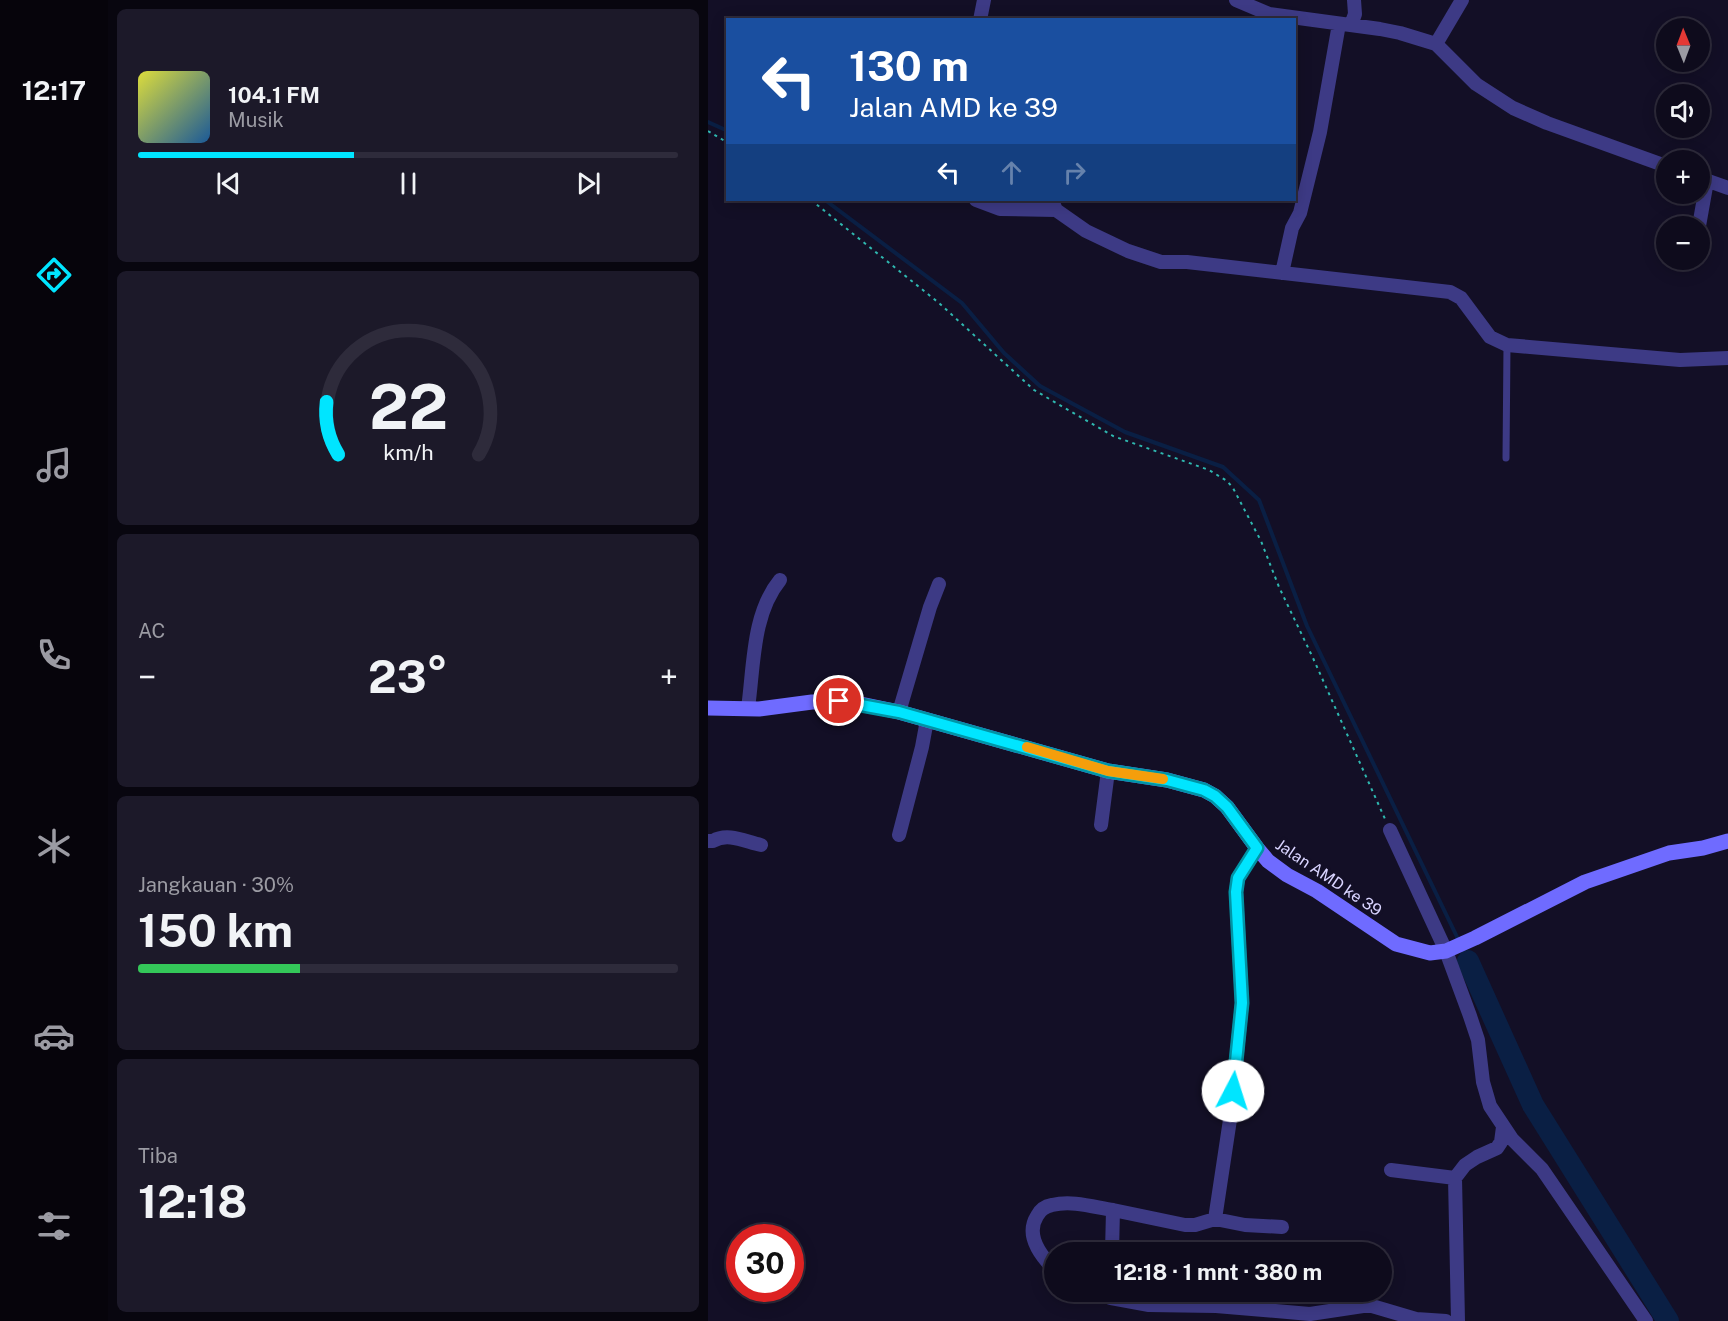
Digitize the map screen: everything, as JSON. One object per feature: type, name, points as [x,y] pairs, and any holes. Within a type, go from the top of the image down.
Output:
[{"type":"street","points":[[980,18],[984,0]]},
{"type":"street","points":[[1236,0],[1269,14],[1400,33],[1436,44],[1476,84],[1513,108],[1547,123],[1656,162]]},
{"type":"street","points":[[1281,273],[1320,132],[1345,24],[1355,14],[1354,0]]},
{"type":"street","points":[[1436,44],[1462,0]]},
{"type":"street","points":[[1710,182],[1728,188]]},
{"type":"street","points":[[979,201],[1000,208],[1054,205],[1086,231],[1128,251],[1161,262],[1186,262],[1450,292],[1461,298],[1490,337],[1507,345],[1680,360],[1728,358]]},
{"type":"street","points":[[748,708],[758,628],[772,590],[780,580]]},
{"type":"street","points":[[899,712],[939,584]]},
{"type":"street","name":"Jalan AMD ke 39","points":[[708,708],[759,708],[839,701],[899,712],[1108,771],[1167,780],[1204,790],[1227,807],[1268,861],[1287,875],[1317,891],[1396,944],[1430,953],[1446,951],[1475,938],[1585,882],[1669,852],[1728,842]]},
{"type":"street","points":[[899,835],[927,720]]},
{"type":"street","points":[[1101,825],[1108,771]]},
{"type":"street","points":[[1390,830],[1446,951],[1478,1040],[1487,1097],[1503,1127],[1542,1169],[1646,1321]]},
{"type":"street","points":[[708,841],[720,837],[733,837],[761,845]]},
{"type":"street","points":[[1215,1219],[1232,1113],[1242,1003],[1236,892],[1238,878],[1257,848]]},
{"type":"street","points":[[1458,1321],[1455,1178],[1465,1165],[1497,1148],[1501,1142],[1503,1127]]},
{"type":"street","points":[[1391,1170],[1455,1178]]},
{"type":"street","points":[[1044,1257],[1034,1241],[1032,1229],[1040,1211],[1051,1205],[1070,1204],[1113,1210],[1185,1225],[1195,1225],[1215,1219],[1245,1225],[1282,1227]]},
{"type":"street","points":[[1112,1242],[1113,1210]]},
{"type":"street","points":[[1138,1302],[1149,1305],[1216,1306],[1310,1314],[1363,1305],[1416,1319],[1446,1321]]},
{"type":"lane","points":[[1506,458],[1507,345]]},
{"type":"path","points":[[708,131],[726,142]]},
{"type":"path","points":[[812,201],[939,303],[1034,390],[1113,436],[1196,464],[1227,481],[1261,541],[1279,587],[1390,830]]},
{"type":"waterway","points":[[708,122],[726,130]]},
{"type":"waterway","points":[[826,201],[962,303],[1004,353],[1040,386],[1125,432],[1223,467],[1259,500],[1307,626],[1459,941]]},
{"type":"waterway","points":[[1462,948],[1468,961]]},
{"type":"waterway","points":[[1468,961],[1533,1105],[1668,1321]]},
{"type":"slow traffic","points":[[1027,747],[1108,771],[1163,779]]},
{"type":"route","points":[[839,701],[899,712],[1108,771],[1167,780],[1204,790],[1227,807],[1257,848],[1238,878],[1236,892],[1242,1003],[1233,1091]]}]
